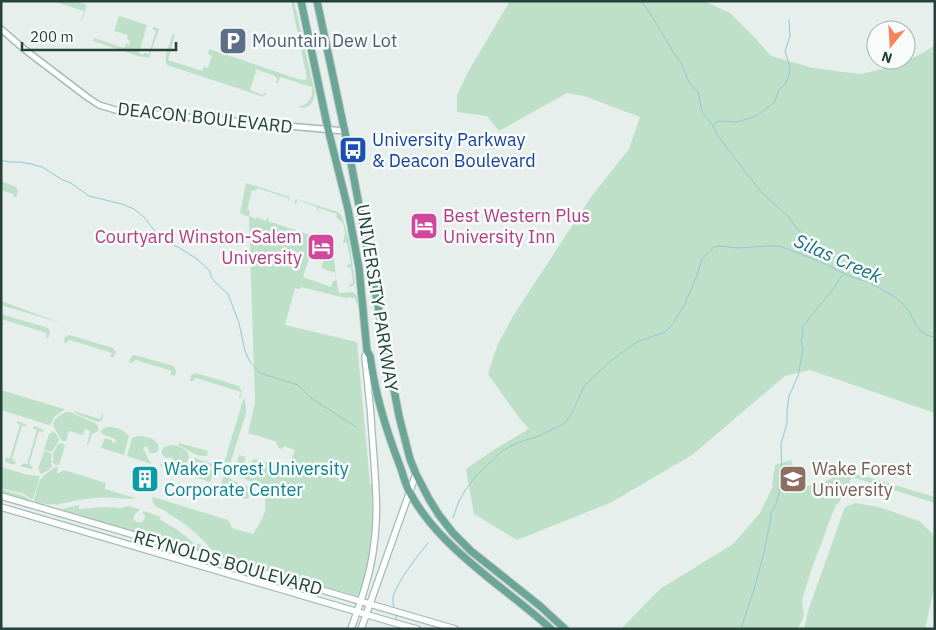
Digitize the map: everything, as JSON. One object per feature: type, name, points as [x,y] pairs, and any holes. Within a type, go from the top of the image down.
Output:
[{"type":"main road","name":"UNIVERSITY PARKWAY","points":[[301,1],[328,129],[348,209],[357,260],[367,351],[370,356],[374,384],[392,447],[409,491],[435,528],[448,542],[551,629]]},
{"type":"main road","name":"UNIVERSITY PARKWAY","points":[[317,1],[345,131],[399,416],[410,459],[436,511],[460,540],[565,629]]},
{"type":"main road","points":[[351,629],[371,563],[376,519],[376,494],[365,357],[367,351]]},
{"type":"main road","points":[[361,629],[416,474]]},
{"type":"main road","name":"REYNOLDS BOULEVARD","points":[[1,496],[455,629]]},
{"type":"main road","name":"REYNOLDS BOULEVARD","points":[[1,507],[418,629]]},
{"type":"street","name":"DEACON BOULEVARD","points":[[1,29],[76,89],[99,105],[112,109],[159,116],[345,131]]},
{"type":"green space","points":[[53,1],[76,1],[87,5],[82,21],[84,11]]},
{"type":"green space","points":[[291,1],[294,1],[315,93],[312,103],[308,107],[298,107],[305,105],[309,100],[312,94],[312,87],[280,77],[278,83],[276,83],[277,79],[275,76],[256,69],[255,72],[258,74],[255,74],[250,90],[263,95],[265,92],[264,97],[167,65],[167,50],[173,34],[175,34],[168,60],[202,71],[204,67],[208,68],[212,56],[208,54],[209,49],[306,80]]},
{"type":"green space","points":[[510,1],[704,1],[730,13],[771,56],[813,68],[860,74],[878,70],[916,70],[916,56],[935,45],[935,413],[810,370],[785,376],[692,455],[610,503],[517,540],[474,514],[466,469],[529,429],[488,374],[497,346],[513,316],[591,197],[629,149],[640,117],[584,96],[567,93],[499,131],[487,116],[457,112],[457,95],[469,70]]},
{"type":"green space","points":[[119,16],[147,25],[139,53],[143,55],[144,53],[149,54],[156,31],[152,29],[154,27],[159,29],[149,58],[93,41],[94,38],[124,48],[126,44],[129,45],[128,35],[114,31]]},
{"type":"green space","points":[[1,181],[16,187],[18,191],[16,197],[1,190]]},
{"type":"green space","points":[[246,183],[290,197],[288,202],[288,198],[257,188],[256,191],[252,190],[247,210],[250,211],[249,216],[266,221],[269,217],[268,221],[316,237],[303,277],[331,287],[336,278],[339,293],[353,292],[357,296],[357,305],[355,298],[345,298],[301,287],[300,289],[295,288],[285,325],[357,342],[370,484],[372,484],[372,507],[368,563],[361,592],[357,596],[223,557],[213,551],[197,534],[185,525],[166,511],[155,506],[152,500],[153,497],[228,520],[232,528],[253,534],[264,515],[264,493],[262,484],[259,486],[237,474],[236,466],[239,455],[246,457],[241,472],[250,475],[254,464],[251,462],[254,459],[288,469],[295,450],[284,446],[282,449],[278,448],[277,442],[248,433],[255,403],[249,217],[240,213]]},
{"type":"green space","points":[[296,199],[338,212],[342,216],[349,240],[355,284],[353,286],[349,287],[353,283],[351,268],[347,267],[347,265],[351,264],[347,243],[343,243],[345,233],[343,223],[336,217],[337,214],[319,208],[317,211],[317,207],[298,200],[295,204]]},
{"type":"green space","points":[[327,251],[333,252],[336,273],[321,268]]},
{"type":"green space","points":[[1,301],[61,323],[1,305]]},
{"type":"green space","points":[[1,314],[48,328],[50,331],[49,337],[46,337],[47,333],[1,319]]},
{"type":"green space","points":[[69,335],[113,348],[116,352],[114,357],[110,357],[112,353],[70,340],[65,343],[65,337]]},
{"type":"green space","points":[[134,355],[174,366],[175,376],[170,375],[172,371],[136,360],[130,363],[131,357]]},
{"type":"green space","points":[[196,373],[239,386],[242,392],[240,399],[241,392],[196,378],[190,381],[191,375]]},
{"type":"green space","points":[[1,390],[64,410],[54,417],[49,425],[1,410]]},
{"type":"green space","points":[[244,397],[246,413],[231,461],[229,464],[224,463]]},
{"type":"green space","points":[[74,411],[100,419],[102,414],[102,420],[98,422],[76,414]]},
{"type":"green space","points":[[66,412],[71,412],[98,426],[98,431],[92,434],[89,444],[87,444],[90,431],[85,429],[83,435],[69,431],[66,441],[62,441],[54,422]]},
{"type":"green space","points":[[17,421],[27,425],[22,426],[12,459],[16,462],[12,464],[5,460],[10,458],[20,425]]},
{"type":"green space","points":[[34,426],[44,430],[43,432],[39,431],[29,464],[33,467],[32,469],[21,466],[23,463],[27,464],[37,430],[33,428]]},
{"type":"green space","points":[[107,427],[119,429],[129,436],[124,455],[101,448],[105,438],[112,440],[114,443],[116,441],[102,434],[102,429]]},
{"type":"green space","points":[[53,431],[59,440],[52,452],[44,450],[49,434]]},
{"type":"green space","points":[[138,436],[154,440],[158,444],[159,450],[155,453],[150,453],[147,446],[143,448],[151,464],[127,456],[132,438]]},
{"type":"green space","points":[[61,443],[65,446],[59,465],[56,465],[52,462],[54,459],[52,457],[57,448],[56,446]]},
{"type":"green space","points":[[179,443],[208,451],[207,456],[192,453],[178,445]]},
{"type":"green space","points":[[172,445],[182,448],[188,453],[189,456],[184,474],[160,466],[173,459],[171,457],[164,457],[162,454],[162,450],[165,447]]},
{"type":"green space","points":[[44,451],[51,453],[52,467],[41,474],[39,472],[40,469],[38,469]]},
{"type":"green space","points":[[195,458],[219,467],[217,469],[204,466],[207,470],[208,468],[214,470],[210,482],[188,475],[192,459]]},
{"type":"green space","points":[[791,460],[798,477],[805,486],[820,484],[838,475],[861,475],[935,497],[935,503],[852,477],[838,504],[836,504],[812,568],[802,600],[804,616],[798,629],[621,629],[660,589],[733,544],[760,513],[773,486],[775,465]]},
{"type":"green space","points":[[1,467],[28,475],[40,476],[32,500],[24,494],[1,488]]},
{"type":"green space","points":[[58,467],[57,473],[64,470],[106,483],[105,489],[135,498],[97,498],[56,505],[41,504],[33,501],[41,479]]},
{"type":"green space","points":[[224,476],[228,476],[248,487],[251,492],[249,497],[246,499],[241,498],[243,492],[237,490],[237,487],[231,485],[230,488],[220,485]]},
{"type":"green space","points":[[1,489],[24,496],[35,503],[1,493]]},
{"type":"green space","points":[[855,503],[879,507],[919,521],[932,533],[935,545],[935,584],[925,629],[804,629],[808,611],[845,507]]},
{"type":"green space","points":[[79,505],[79,509],[122,508],[128,506],[139,509],[133,518],[138,523],[144,519],[145,516],[142,512],[144,511],[161,517],[159,519],[179,531],[195,544],[202,545],[205,552],[203,553],[61,510]]},
{"type":"waterway","points":[[641,1],[680,61],[691,85],[698,92],[702,111],[718,136],[761,192],[788,216],[796,228],[809,239],[818,260]]},
{"type":"waterway","points":[[713,125],[719,121],[737,122],[756,116],[774,103],[779,90],[789,76],[790,68],[785,51],[790,36],[789,20]]},
{"type":"waterway","points":[[1,160],[42,167],[71,183],[89,196],[134,209],[144,217],[157,234],[170,244],[197,259],[210,271],[211,277],[228,294],[239,323],[245,351],[250,362],[260,373],[298,385],[311,398],[356,427]]},
{"type":"waterway","name":"Silas Creek","points":[[453,518],[466,489],[476,476],[502,451],[565,423],[572,413],[584,386],[591,379],[613,359],[637,342],[665,332],[672,325],[685,304],[702,259],[714,247],[779,246],[819,261],[851,277],[869,282],[895,297],[909,311],[921,331],[935,338]]},
{"type":"waterway","points":[[741,629],[764,552],[771,513],[776,504],[782,481],[781,444],[787,423],[789,396],[798,376],[803,349],[801,341],[803,335],[802,326],[832,291],[843,274]]},
{"type":"waterway","name":"Silas Creek","points":[[394,609],[393,597],[395,591],[403,576],[428,543]]},
{"type":"waterway","name":"Silas Creek","points":[[395,613],[397,621]]},
{"type":"place","name":"Mountain Dew Lot","points":[[233,41]]},
{"type":"place","name":"University Parkway & Deacon Boulevard","points":[[353,150]]},
{"type":"place","name":"Best Western Plus University Inn","points":[[424,226]]},
{"type":"place","name":"Courtyard Winston-Salem University","points":[[321,247]]},
{"type":"place","name":"Wake Forest University Corporate Center","points":[[145,479]]},
{"type":"place","name":"Wake Forest University","points":[[793,479]]}]
